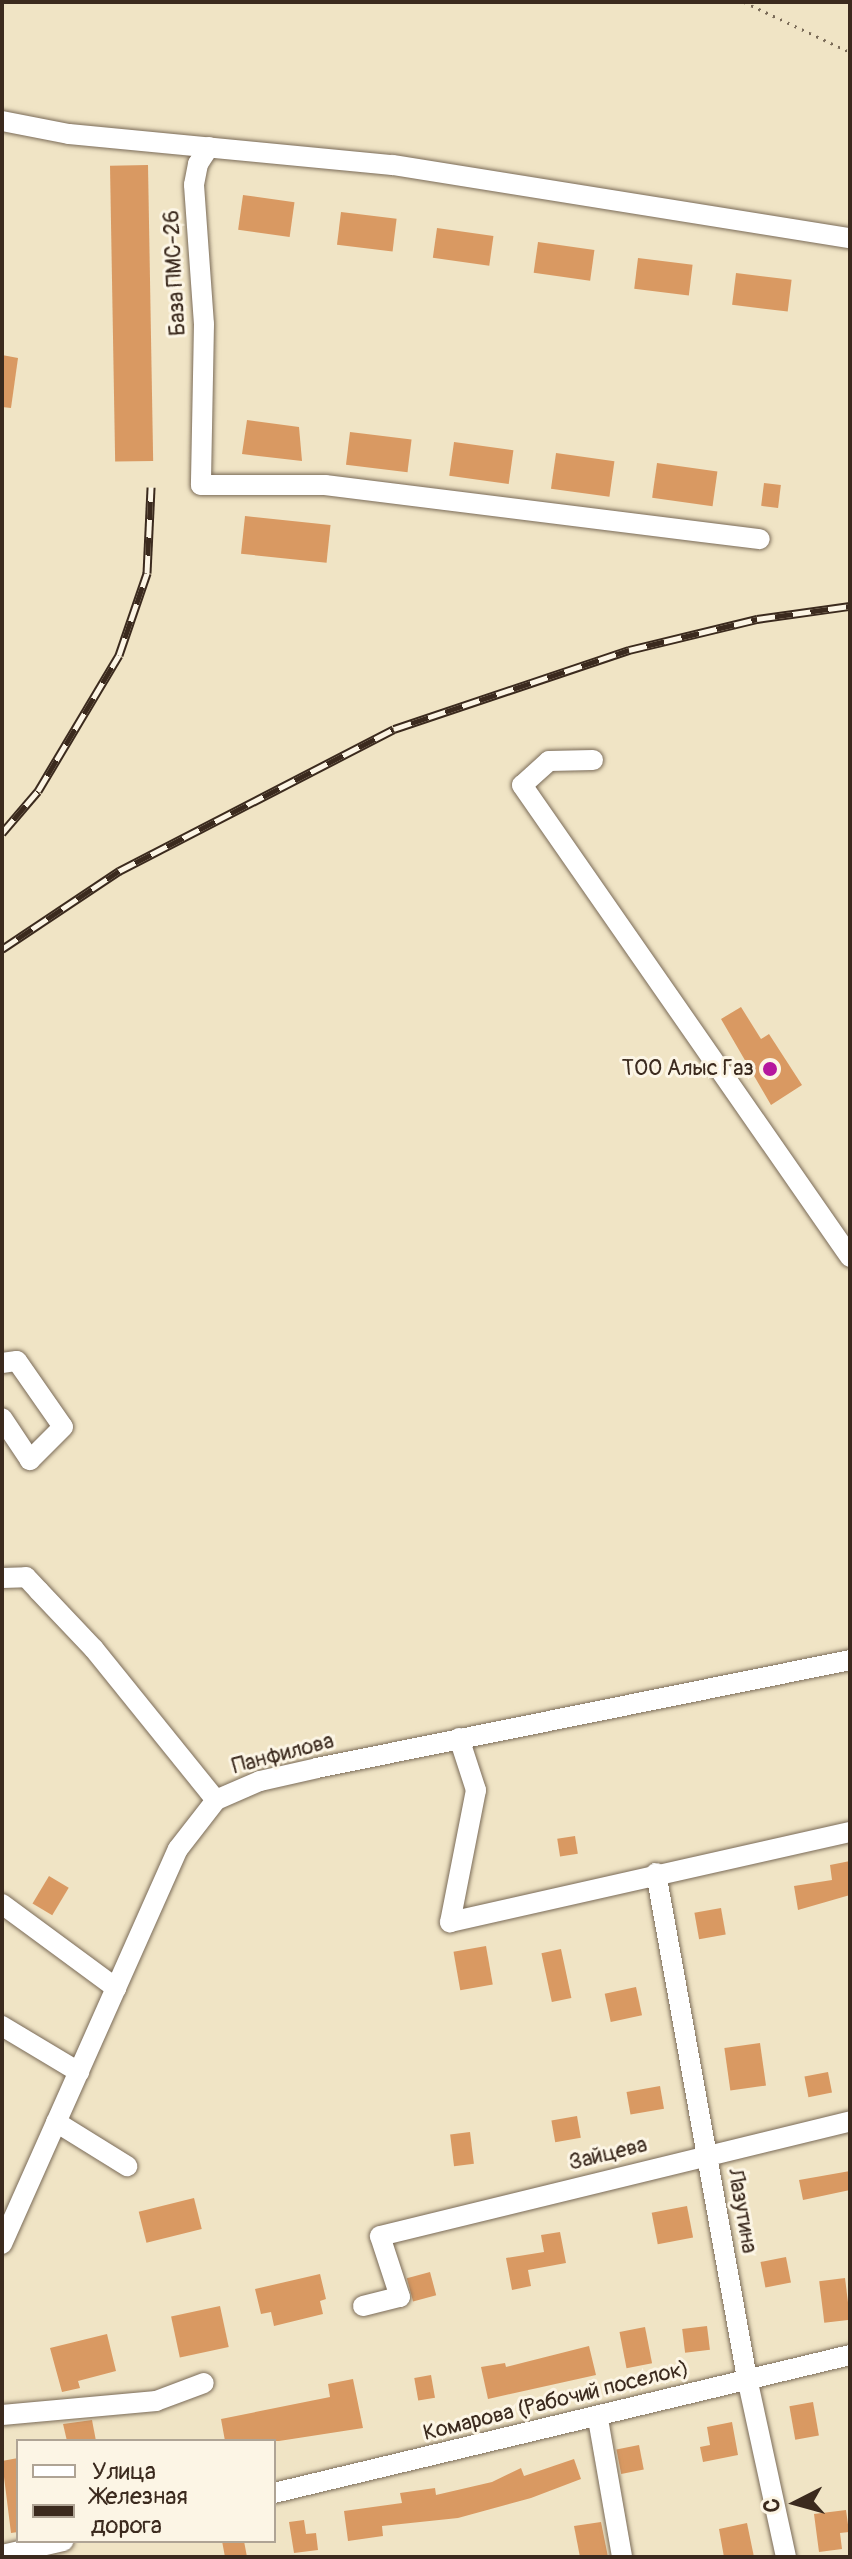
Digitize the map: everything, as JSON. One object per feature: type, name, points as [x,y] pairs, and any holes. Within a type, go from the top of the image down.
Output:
[{"type":"street","points":[[2,121],[69,134],[393,165],[850,238]]},
{"type":"street","name":"База ПМС-26","points":[[209,147],[198,164],[194,185],[204,324],[201,485],[325,485],[760,539]]},
{"type":"street","points":[[593,760],[549,761],[522,785],[850,1257]]},
{"type":"street","points":[[2,1363],[17,1361],[63,1427],[30,1460],[2,1418]]},
{"type":"street","points":[[2,1578],[26,1577],[94,1649],[216,1800]]},
{"type":"street","name":"Панфилова","points":[[2,2244],[178,1849],[216,1800],[260,1781],[850,1660]]},
{"type":"street","points":[[459,1738],[476,1790],[450,1922],[656,1873],[850,1832]]},
{"type":"street","name":"Лазутина","points":[[656,1873],[747,2378],[786,2557]]},
{"type":"street","points":[[2,1904],[116,1988]]},
{"type":"street","points":[[2,2026],[79,2072]]},
{"type":"street","name":"Зайцева","points":[[363,2306],[400,2297],[380,2236],[708,2153],[850,2121]]},
{"type":"street","points":[[56,2122],[127,2166]]},
{"type":"street","name":"Комарова (Рабочий поселок)","points":[[276,2493],[598,2419],[747,2378],[850,2355]]},
{"type":"street","points":[[2,2415],[156,2401],[204,2383]]},
{"type":"street","points":[[598,2419],[622,2557]]},
{"type":"street","points":[[2,2555],[54,2543]]},
{"type":"path","points":[[744,2],[850,52]]},
{"type":"building","points":[[148,165],[153,461],[115,462],[110,166]]},
{"type":"building","points":[[243,195],[294,202],[290,237],[238,230]]},
{"type":"building","points":[[341,212],[397,219],[393,252],[337,245]]},
{"type":"building","points":[[437,228],[493,236],[489,266],[433,258]]},
{"type":"building","points":[[538,242],[594,250],[590,281],[534,273]]},
{"type":"building","points":[[638,258],[693,265],[689,295],[634,289]]},
{"type":"building","points":[[736,273],[792,280],[788,312],[732,305]]},
{"type":"building","points":[[2,355],[18,358],[11,408],[2,407]]},
{"type":"building","points":[[247,420],[299,427],[302,461],[242,454]]},
{"type":"building","points":[[350,432],[412,440],[408,472],[346,465]]},
{"type":"building","points":[[454,442],[513,450],[509,484],[449,476]]},
{"type":"building","points":[[556,453],[614,461],[609,497],[551,489]]},
{"type":"building","points":[[657,463],[717,471],[713,506],[652,498]]},
{"type":"building","points":[[764,483],[781,485],[778,508],[761,506]]},
{"type":"building","points":[[245,516],[331,525],[327,563],[241,554]]},
{"type":"building","name":"ТОО Алыс Газ","points":[[741,1007],[761,1039],[769,1034],[802,1085],[771,1105],[721,1019]]},
{"type":"building","points":[[575,1836],[578,1854],[560,1857],[557,1839]]},
{"type":"building","points":[[850,1861],[850,1895],[798,1910],[794,1886],[832,1880],[830,1865]]},
{"type":"building","points":[[49,1876],[69,1888],[52,1915],[33,1903]]},
{"type":"building","points":[[721,1908],[726,1935],[699,1939],[694,1913]]},
{"type":"building","points":[[486,1946],[493,1984],[460,1990],[454,1952]]},
{"type":"building","points":[[561,1949],[571,1998],[552,2002],[541,1953]]},
{"type":"building","points":[[636,1987],[642,2015],[611,2022],[605,1994]]},
{"type":"building","points":[[760,2043],[766,2086],[730,2091],[724,2048]]},
{"type":"building","points":[[828,2072],[832,2093],[808,2097],[804,2077]]},
{"type":"building","points":[[660,2086],[664,2109],[631,2115],[627,2092]]},
{"type":"building","points":[[577,2116],[581,2138],[555,2142],[551,2121]]},
{"type":"building","points":[[470,2132],[474,2164],[454,2166],[450,2134]]},
{"type":"building","points":[[850,2171],[850,2190],[803,2200],[799,2180]]},
{"type":"building","points":[[194,2198],[202,2229],[146,2243],[139,2212]]},
{"type":"building","points":[[687,2206],[693,2237],[658,2244],[652,2213]]},
{"type":"building","points":[[560,2232],[566,2263],[528,2270],[531,2286],[512,2290],[506,2258],[544,2252],[541,2235]]},
{"type":"building","points":[[786,2257],[791,2283],[765,2287],[760,2262]]},
{"type":"building","points":[[430,2272],[436,2295],[413,2301],[407,2278]]},
{"type":"building","points":[[320,2274],[326,2299],[320,2301],[323,2314],[274,2326],[271,2312],[261,2314],[255,2289]]},
{"type":"building","points":[[845,2278],[850,2320],[824,2323],[819,2281]]},
{"type":"building","points":[[220,2306],[229,2347],[180,2357],[171,2316]]},
{"type":"building","points":[[707,2326],[710,2350],[685,2353],[682,2329]]},
{"type":"building","points":[[645,2327],[652,2363],[627,2368],[619,2332]]},
{"type":"building","points":[[107,2334],[116,2371],[78,2381],[80,2388],[62,2392],[50,2348]]},
{"type":"building","points":[[589,2346],[596,2375],[488,2399],[481,2367],[505,2363],[506,2367]]},
{"type":"building","points":[[431,2375],[435,2398],[418,2401],[414,2378]]},
{"type":"building","points":[[353,2379],[363,2428],[279,2441],[225,2439],[221,2419],[330,2397],[328,2384]]},
{"type":"building","points":[[813,2402],[819,2435],[795,2440],[789,2406]]},
{"type":"building","points":[[92,2420],[96,2439],[67,2439],[63,2424]]},
{"type":"building","points":[[732,2422],[738,2455],[703,2462],[700,2447],[710,2445],[707,2427]]},
{"type":"building","points":[[639,2445],[644,2470],[621,2474],[616,2449]]},
{"type":"building","points":[[16,2458],[16,2532],[11,2533],[2,2461]]},
{"type":"building","points":[[574,2459],[581,2479],[531,2498],[458,2518],[382,2526],[383,2536],[348,2541],[344,2511],[402,2503],[400,2493],[435,2488],[436,2495],[492,2482],[521,2468],[524,2476]]},
{"type":"building","points":[[846,2510],[849,2532],[840,2533],[842,2549],[819,2552],[814,2514]]},
{"type":"building","points":[[304,2520],[306,2534],[316,2533],[318,2550],[294,2553],[289,2522]]},
{"type":"building","points":[[601,2522],[608,2557],[580,2557],[574,2526]]},
{"type":"building","points":[[747,2523],[754,2557],[724,2557],[719,2529]]},
{"type":"building","points":[[222,2543],[244,2543],[247,2557],[225,2557]]},
{"type":"railway","points":[[2,833],[38,791],[119,655],[147,573],[151,487]]},
{"type":"railway","points":[[2,949],[119,871],[394,729],[629,650],[757,619],[850,606]]},
{"type":"place","name":"ТОО Алыс Газ","points":[[770,1069]]}]
